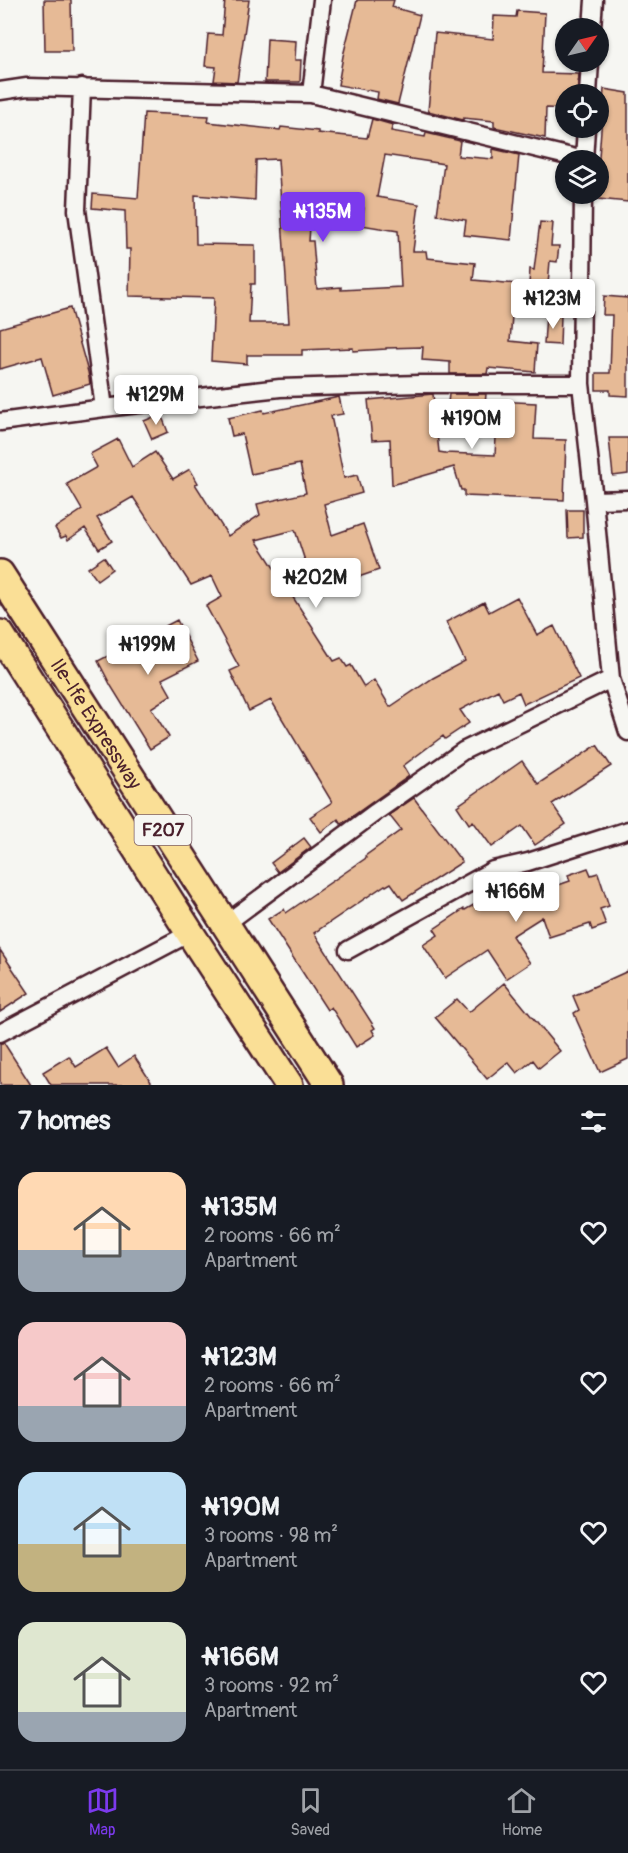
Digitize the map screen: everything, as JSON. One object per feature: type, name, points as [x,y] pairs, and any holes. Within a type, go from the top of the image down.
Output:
[{"type":"main road","name":"Ile-Ife Expressway","points":[[0,574],[328,1085]]},
{"type":"main road","points":[[0,625],[21,608]]},
{"type":"main road","name":"Ile-Ife Expressway","points":[[0,634],[289,1085]]},
{"type":"street","points":[[311,94],[322,0]]},
{"type":"street","points":[[593,18],[594,0]]},
{"type":"street","points":[[0,91],[27,87],[81,87],[311,94],[555,153]]},
{"type":"street","points":[[81,87],[77,210],[104,408]]},
{"type":"street","points":[[584,204],[580,384],[594,500],[611,679],[628,732]]},
{"type":"street","points":[[0,422],[280,388],[419,384],[580,384]]},
{"type":"street","points":[[594,500],[628,499]]},
{"type":"street","points":[[224,925],[376,812],[463,751],[611,679]]},
{"type":"street","points":[[348,950],[493,870],[628,830]]},
{"type":"street","points":[[0,1033],[190,933]]},
{"type":"building","points":[[44,0],[71,0],[72,51],[45,51]]},
{"type":"building","points":[[225,0],[249,0],[237,82],[214,81],[216,67],[205,66],[208,34],[222,35]]},
{"type":"building","points":[[357,0],[394,0],[392,7],[420,15],[398,104],[377,99],[378,92],[338,85]]},
{"type":"building","points":[[517,11],[545,13],[542,73],[579,74],[578,84],[555,84],[555,108],[546,108],[545,138],[494,127],[494,121],[463,118],[463,120],[428,111],[435,33],[493,39],[494,16],[516,17]]},
{"type":"building","points":[[267,39],[296,41],[295,60],[301,60],[300,82],[265,82]]},
{"type":"building","points":[[609,90],[628,93],[628,202],[609,200],[609,150],[600,150],[600,138],[609,138]]},
{"type":"building","points":[[144,113],[209,116],[208,122],[280,130],[281,127],[367,138],[372,119],[393,125],[391,131],[425,137],[426,133],[460,141],[458,156],[493,159],[493,149],[519,155],[511,240],[464,235],[466,220],[437,215],[444,164],[385,155],[377,197],[419,204],[413,251],[426,251],[427,258],[475,263],[473,280],[529,285],[530,269],[534,270],[540,222],[553,223],[551,246],[559,246],[557,262],[550,261],[546,308],[513,305],[510,341],[537,344],[535,372],[488,368],[487,374],[450,374],[450,362],[422,360],[423,347],[353,351],[353,348],[302,350],[302,355],[247,355],[247,364],[211,361],[214,298],[129,296],[130,249],[126,249],[125,211],[92,208],[93,194],[138,198]],"holes":[[[278,159],[289,323],[249,323],[251,284],[255,284],[255,245],[196,244],[195,195],[255,200],[256,160]],[[312,199],[364,208],[361,225],[398,231],[401,287],[317,289],[313,241],[309,241]]]},
{"type":"building","points":[[604,296],[628,298],[628,396],[610,395],[610,390],[596,390],[596,373],[610,373],[612,315],[603,315]]},
{"type":"building","points":[[70,308],[90,384],[53,395],[42,357],[0,369],[0,328]]},
{"type":"building","points":[[546,314],[561,315],[560,345],[544,344]]},
{"type":"building","points":[[433,394],[439,452],[445,453],[495,455],[498,401],[536,403],[534,439],[566,440],[564,500],[464,496],[464,490],[461,490],[454,467],[392,485],[390,439],[372,440],[368,400]]},
{"type":"building","points":[[449,394],[486,394],[485,405],[448,403]]},
{"type":"building","points":[[339,397],[343,414],[331,416],[344,478],[357,475],[362,493],[324,504],[332,535],[363,524],[379,570],[315,592],[295,530],[256,540],[334,661],[341,658],[347,667],[351,665],[364,687],[374,680],[390,707],[433,678],[465,661],[446,622],[484,602],[489,612],[517,597],[537,635],[554,626],[579,678],[524,704],[519,692],[503,700],[498,690],[460,710],[469,723],[445,739],[443,736],[403,766],[409,776],[341,824],[338,819],[321,832],[310,817],[332,802],[271,700],[249,711],[230,671],[239,667],[206,606],[222,597],[212,576],[191,585],[133,497],[97,518],[112,541],[99,549],[85,528],[68,540],[66,536],[61,538],[55,528],[82,510],[67,484],[97,467],[90,454],[118,439],[132,467],[155,452],[173,479],[190,469],[198,483],[195,484],[228,536],[260,515],[257,504],[306,493],[300,464],[251,474],[242,434],[232,436],[228,418]]},
{"type":"building","points":[[161,414],[168,432],[152,439],[144,421]]},
{"type":"building","points":[[609,438],[628,438],[628,474],[613,476]]},
{"type":"building","points":[[567,510],[583,510],[583,537],[568,538]]},
{"type":"building","points":[[104,557],[112,569],[97,580],[88,568]]},
{"type":"building","points":[[177,620],[198,661],[162,679],[171,695],[151,708],[169,737],[150,749],[98,661]]},
{"type":"building","points":[[597,745],[611,766],[552,804],[566,824],[535,845],[522,826],[492,847],[473,821],[469,824],[457,806],[522,761],[538,784]]},
{"type":"building","points":[[414,798],[462,862],[403,900],[391,883],[385,885],[314,933],[375,1028],[372,1030],[375,1035],[356,1047],[331,1007],[327,1010],[268,919],[284,909],[286,913],[366,858],[365,856],[401,830],[389,815]]},
{"type":"building","points":[[304,838],[311,847],[278,872],[271,863]]},
{"type":"building","points":[[588,868],[591,875],[598,873],[609,906],[600,909],[606,925],[592,930],[590,924],[549,937],[542,917],[512,936],[530,963],[506,979],[487,950],[445,978],[423,945],[438,935],[434,929],[464,909],[489,896],[490,898],[503,888],[511,901],[570,881],[568,875]]},
{"type":"building","points":[[0,950],[29,993],[0,1012]]},
{"type":"building","points":[[628,971],[628,1059],[600,1072],[574,1013],[579,1010],[573,996]]},
{"type":"building","points":[[504,983],[560,1051],[539,1068],[533,1060],[517,1073],[508,1062],[487,1079],[435,1017],[457,999],[469,1012]]},
{"type":"building","points":[[0,1043],[4,1043],[31,1085],[0,1085]]},
{"type":"building","points":[[106,1048],[118,1067],[134,1056],[153,1085],[51,1085],[43,1072],[69,1056],[76,1067]]}]
